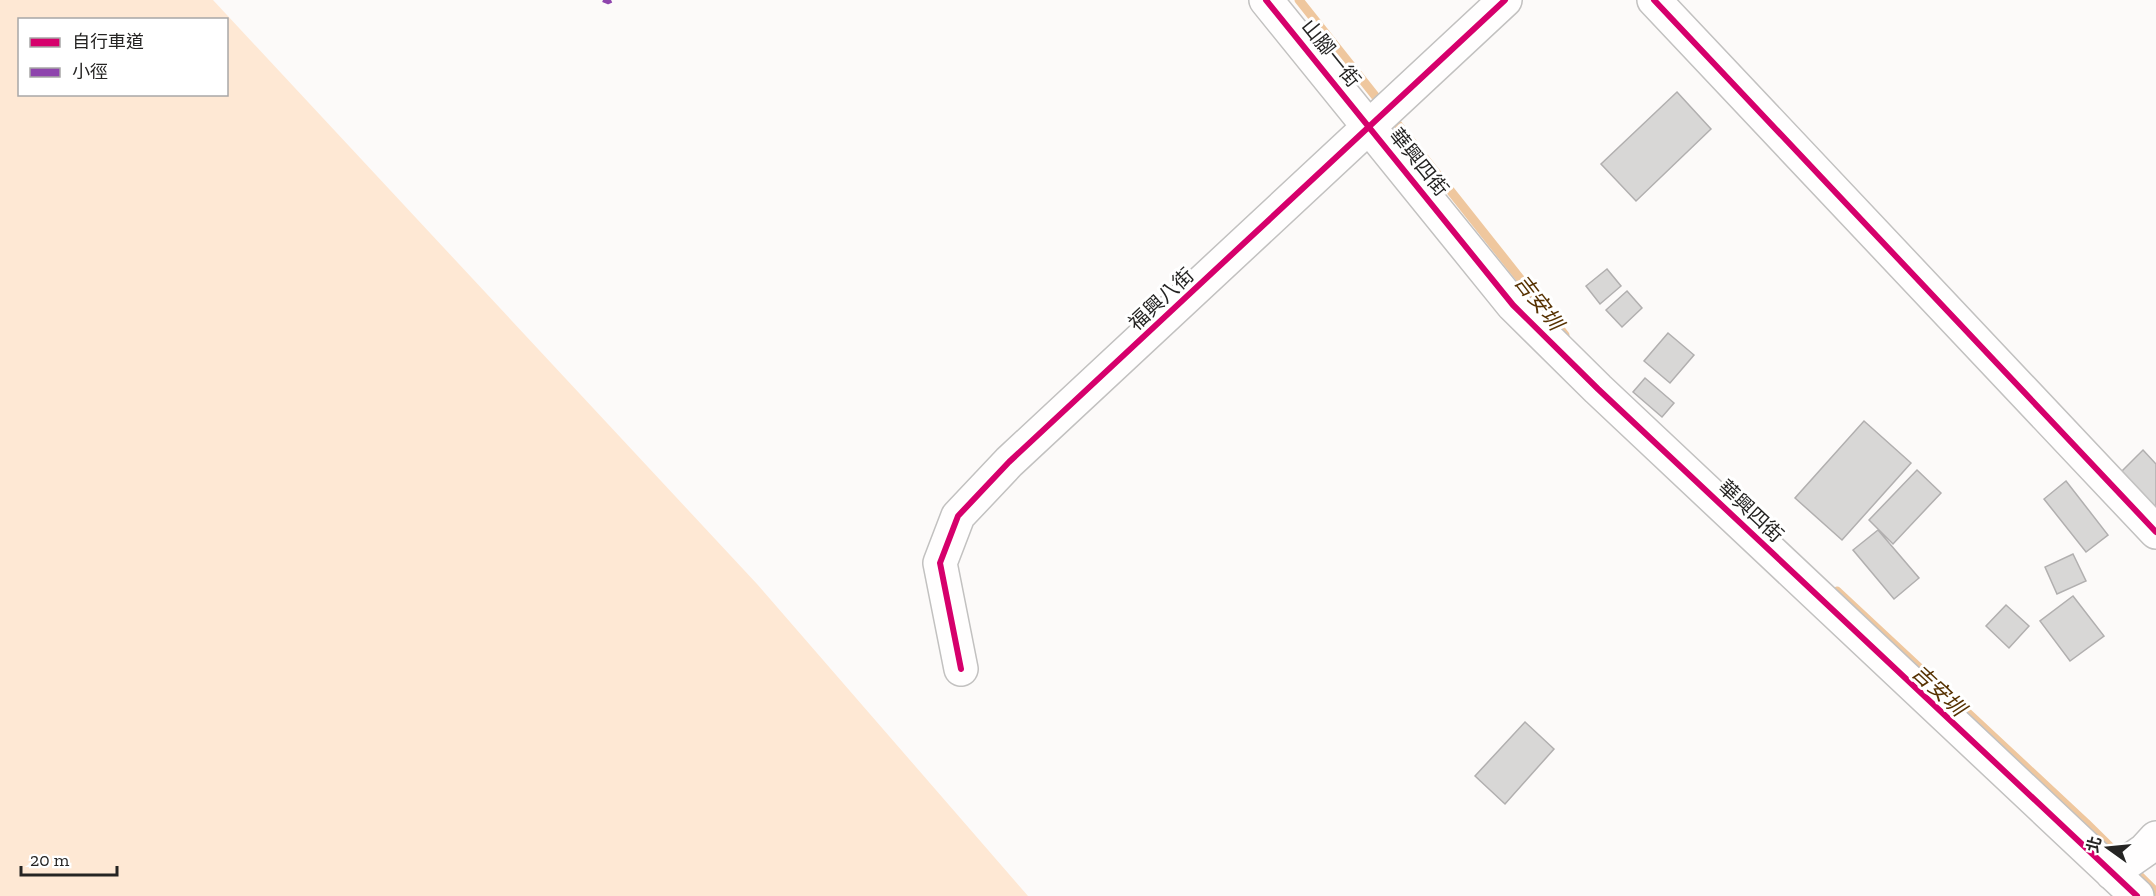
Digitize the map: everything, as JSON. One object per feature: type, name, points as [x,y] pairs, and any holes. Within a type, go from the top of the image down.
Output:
[{"type":"street","name":"山腳一街","points":[[1266,0],[1383,114]]},
{"type":"street","name":"福興八街","points":[[961,669],[940,563],[958,516],[1009,462],[1505,0]]},
{"type":"street","points":[[1654,0],[2156,532]]},
{"type":"street","name":"華興四街","points":[[1383,114],[1512,305],[1598,390],[2134,856],[2137,896]]},
{"type":"shaded area","points":[[0,0],[213,0],[757,584],[1028,896],[0,896]]},
{"type":"building","points":[[1677,92],[1711,129],[1636,201],[1601,164]]},
{"type":"building","points":[[1607,269],[1621,286],[1600,304],[1586,286]]},
{"type":"building","points":[[1627,291],[1642,308],[1622,327],[1606,310]]},
{"type":"building","points":[[1668,333],[1694,355],[1670,383],[1644,361]]},
{"type":"building","points":[[1645,378],[1674,403],[1662,417],[1633,392]]},
{"type":"building","points":[[1864,421],[1911,463],[1842,540],[1795,498]]},
{"type":"building","points":[[2143,450],[2156,464],[2156,509],[2121,472]]},
{"type":"building","points":[[1917,470],[1941,493],[1893,544],[1869,520]]},
{"type":"building","points":[[2066,481],[2108,535],[2086,552],[2044,499]]},
{"type":"building","points":[[1878,530],[1919,578],[1894,599],[1853,550]]},
{"type":"building","points":[[2073,554],[2086,581],[2057,594],[2045,567]]},
{"type":"building","points":[[2073,596],[2104,636],[2070,661],[2040,621]]},
{"type":"building","points":[[2006,605],[2029,626],[2009,648],[1986,626]]},
{"type":"building","points":[[1525,722],[1554,749],[1505,804],[1475,776]]},
{"type":"waterway","name":"吉安圳","points":[[1299,0],[1565,335]]},
{"type":"waterway","name":"吉安圳","points":[[1837,591],[2086,823],[2156,892]]},
{"type":"marked path","points":[[603,0],[608,2],[612,0]]},
{"type":"cycle path","points":[[1266,0],[1513,305],[1598,389],[2137,896]]},
{"type":"cycle path","points":[[961,669],[940,563],[958,516],[1009,462],[1505,0]]},
{"type":"cycle path","points":[[1654,0],[2156,532]]}]
